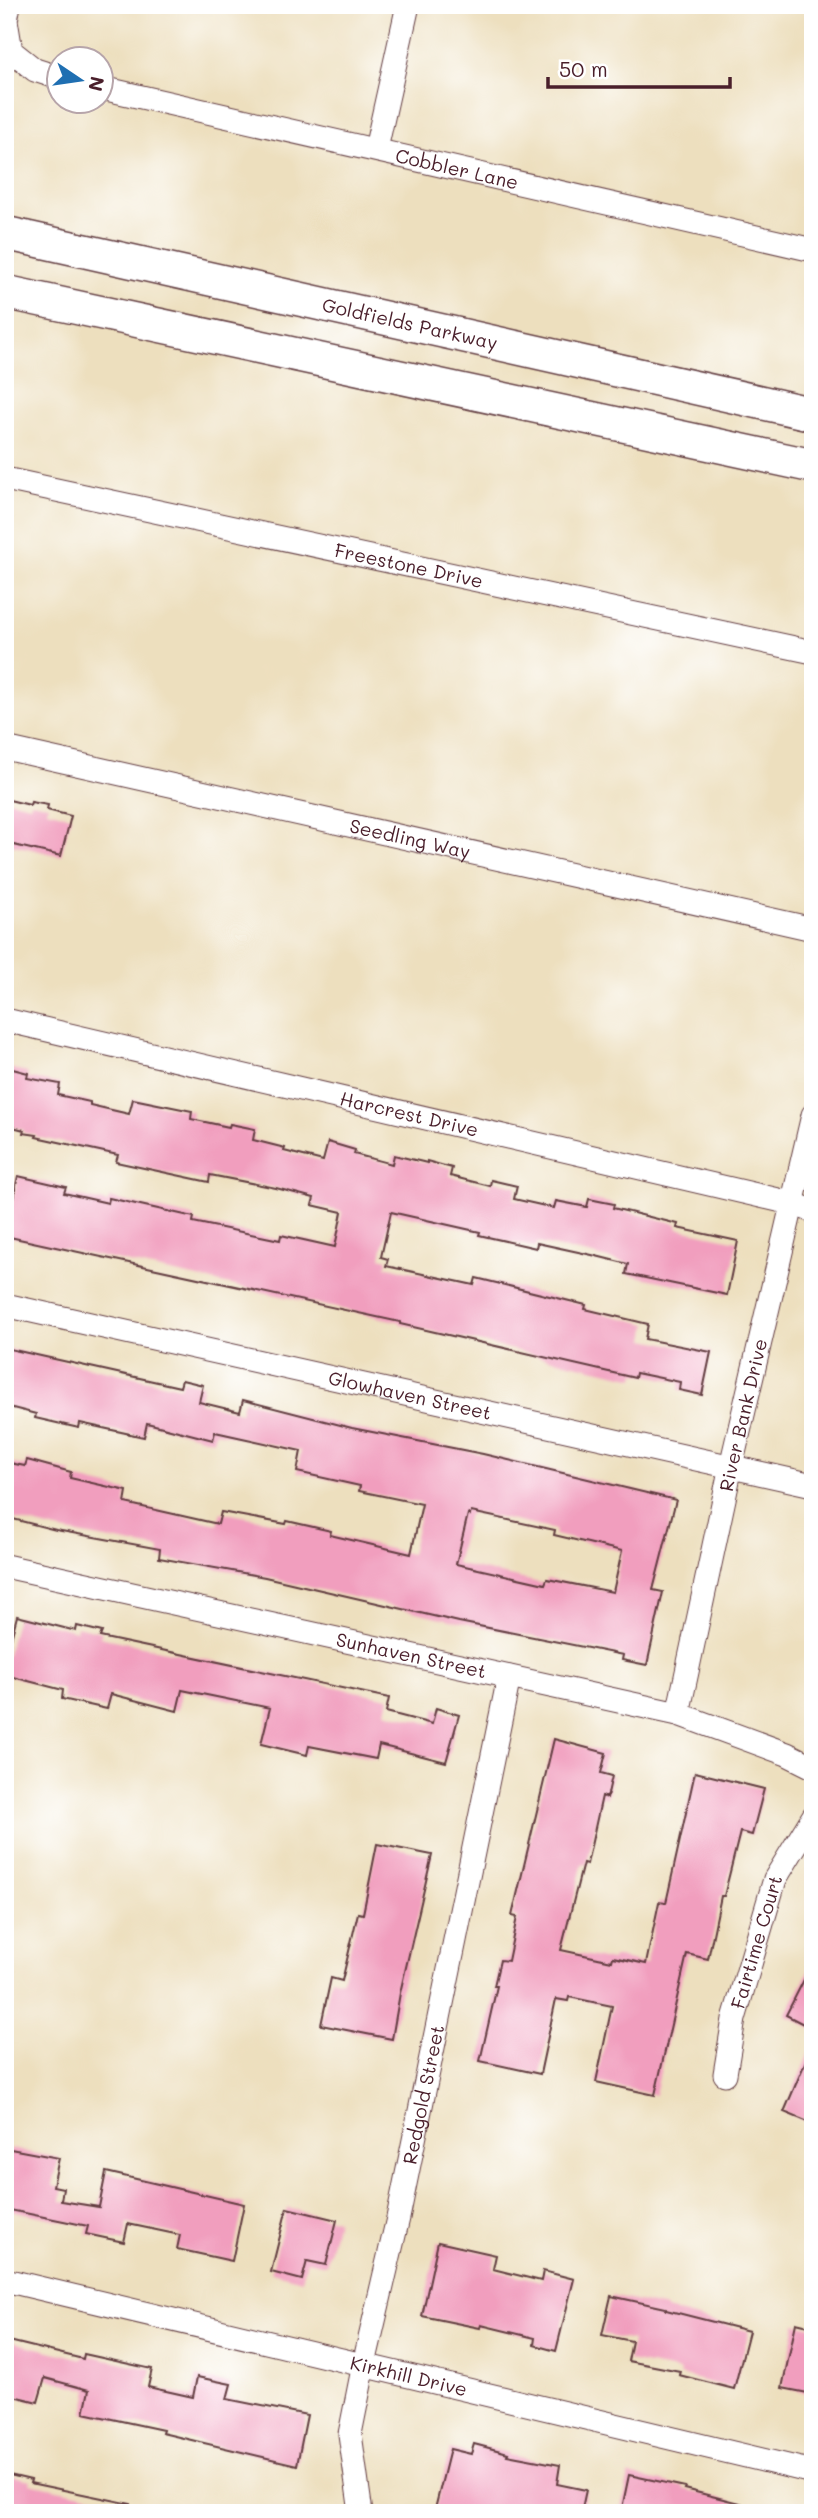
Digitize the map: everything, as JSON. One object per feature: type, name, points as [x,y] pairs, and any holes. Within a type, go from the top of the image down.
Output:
[{"type":"main road","name":"Goldfields Parkway","points":[[5,233],[813,414]]},
{"type":"main road","points":[[5,292],[813,466]]},
{"type":"street","points":[[9,5],[6,20],[11,51],[35,70],[46,74]]},
{"type":"street","points":[[376,149],[408,5]]},
{"type":"street","name":"Cobbler Lane","points":[[116,91],[813,250]]},
{"type":"street","name":"Freestone Drive","points":[[5,479],[813,652]]},
{"type":"street","name":"Seedling Way","points":[[5,748],[813,929]]},
{"type":"street","name":"Harcrest Drive","points":[[5,1020],[802,1207]]},
{"type":"street","name":"River Bank Drive","points":[[678,1714],[731,1466],[802,1207],[813,1115]]},
{"type":"street","name":"Glowhaven Street","points":[[5,1305],[813,1485]]},
{"type":"street","name":"Sunhaven Street","points":[[5,1566],[678,1714],[787,1754],[813,1768]]},
{"type":"street","name":"Redgold Street","points":[[361,2513],[350,2434],[398,2218],[509,1677]]},
{"type":"street","name":"Fairtime Court","points":[[725,2074],[734,2019],[775,1879],[813,1817]]},
{"type":"street","name":"Kirkhill Drive","points":[[5,2280],[813,2472]]},
{"type":"building","points":[[5,799],[30,805],[31,802],[48,805],[47,810],[71,816],[61,856],[5,843]]},
{"type":"building","points":[[5,1067],[28,1073],[27,1078],[60,1084],[58,1095],[90,1102],[90,1105],[129,1114],[133,1099],[192,1111],[191,1119],[255,1129],[253,1140],[323,1161],[328,1142],[355,1150],[354,1154],[392,1164],[394,1155],[427,1161],[452,1168],[450,1176],[490,1186],[491,1180],[517,1186],[514,1199],[554,1208],[556,1201],[587,1207],[589,1199],[614,1204],[613,1208],[678,1224],[677,1228],[738,1241],[727,1295],[626,1274],[628,1264],[592,1255],[537,1243],[536,1248],[391,1212],[381,1257],[388,1259],[386,1266],[474,1285],[476,1278],[586,1305],[585,1309],[648,1324],[645,1339],[711,1352],[702,1395],[679,1390],[680,1382],[636,1373],[635,1378],[400,1322],[5,1236],[18,1176],[66,1187],[64,1193],[108,1203],[109,1198],[194,1217],[193,1222],[280,1240],[281,1235],[335,1247],[342,1212],[312,1205],[314,1198],[276,1188],[210,1175],[209,1182],[116,1162],[118,1155],[23,1133],[24,1130],[5,1125]]},
{"type":"building","points":[[5,1348],[180,1387],[182,1380],[203,1385],[199,1402],[240,1412],[243,1400],[352,1428],[483,1454],[676,1500],[653,1590],[663,1592],[647,1665],[622,1660],[623,1655],[459,1622],[265,1577],[159,1558],[160,1549],[56,1530],[5,1517],[5,1462],[25,1466],[27,1460],[71,1472],[70,1478],[127,1491],[125,1503],[218,1524],[221,1512],[286,1524],[287,1521],[331,1531],[330,1535],[411,1554],[422,1504],[359,1491],[360,1486],[297,1472],[301,1451],[215,1432],[213,1440],[147,1423],[144,1437],[80,1423],[79,1428],[35,1418],[36,1414],[5,1406]],"holes":[[[471,1512],[555,1530],[554,1535],[622,1551],[613,1592],[547,1579],[545,1584],[456,1564],[468,1514]]]},
{"type":"building","points":[[17,1616],[76,1631],[77,1626],[102,1632],[100,1637],[389,1698],[386,1712],[432,1724],[436,1708],[459,1715],[446,1762],[379,1745],[376,1759],[309,1746],[307,1755],[261,1744],[270,1708],[182,1690],[177,1711],[111,1694],[107,1709],[62,1699],[63,1690],[5,1675],[5,1662]]},
{"type":"building","points":[[554,1739],[606,1753],[601,1773],[612,1776],[607,1798],[602,1796],[587,1864],[583,1863],[561,1950],[612,1961],[613,1957],[646,1964],[659,1902],[666,1903],[695,1772],[764,1789],[752,1835],[740,1832],[724,1896],[721,1896],[708,1959],[687,1954],[655,2095],[596,2082],[612,2006],[569,1997],[568,2001],[556,1999],[540,2074],[480,2061],[497,1986],[494,1986],[500,1960],[508,1961],[517,1917],[512,1916]]},
{"type":"building","points":[[377,1844],[432,1855],[392,2039],[321,2025],[331,1978],[342,1981],[358,1913],[363,1914]]},
{"type":"building","points":[[813,1962],[813,2029],[786,2015]]},
{"type":"building","points":[[813,2044],[813,2124],[784,2112]]},
{"type":"building","points":[[5,2148],[59,2158],[53,2186],[63,2188],[61,2201],[99,2207],[106,2172],[244,2204],[232,2261],[177,2249],[180,2235],[128,2224],[124,2242],[86,2234],[88,2226],[5,2209]]},
{"type":"building","points":[[287,2208],[337,2220],[326,2265],[307,2261],[302,2280],[271,2272]]},
{"type":"building","points":[[438,2242],[496,2255],[493,2269],[541,2281],[543,2271],[574,2279],[556,2351],[534,2345],[535,2338],[481,2325],[480,2328],[422,2316]]},
{"type":"building","points":[[611,2296],[749,2331],[734,2389],[679,2375],[680,2371],[628,2361],[632,2341],[602,2335]]},
{"type":"building","points":[[796,2323],[813,2327],[813,2394],[782,2388]]},
{"type":"building","points":[[5,2340],[83,2359],[84,2354],[152,2369],[148,2387],[193,2397],[197,2377],[231,2384],[227,2399],[307,2415],[297,2465],[162,2433],[163,2430],[84,2413],[89,2390],[45,2378],[38,2402],[5,2394]]},
{"type":"building","points":[[474,2444],[508,2453],[507,2455],[560,2465],[557,2484],[586,2490],[581,2513],[434,2513],[450,2449],[471,2454]]},
{"type":"building","points":[[5,2474],[31,2480],[30,2483],[131,2504],[130,2513],[5,2513]]},
{"type":"building","points":[[629,2475],[685,2487],[684,2489],[751,2506],[750,2513],[621,2513]]}]
